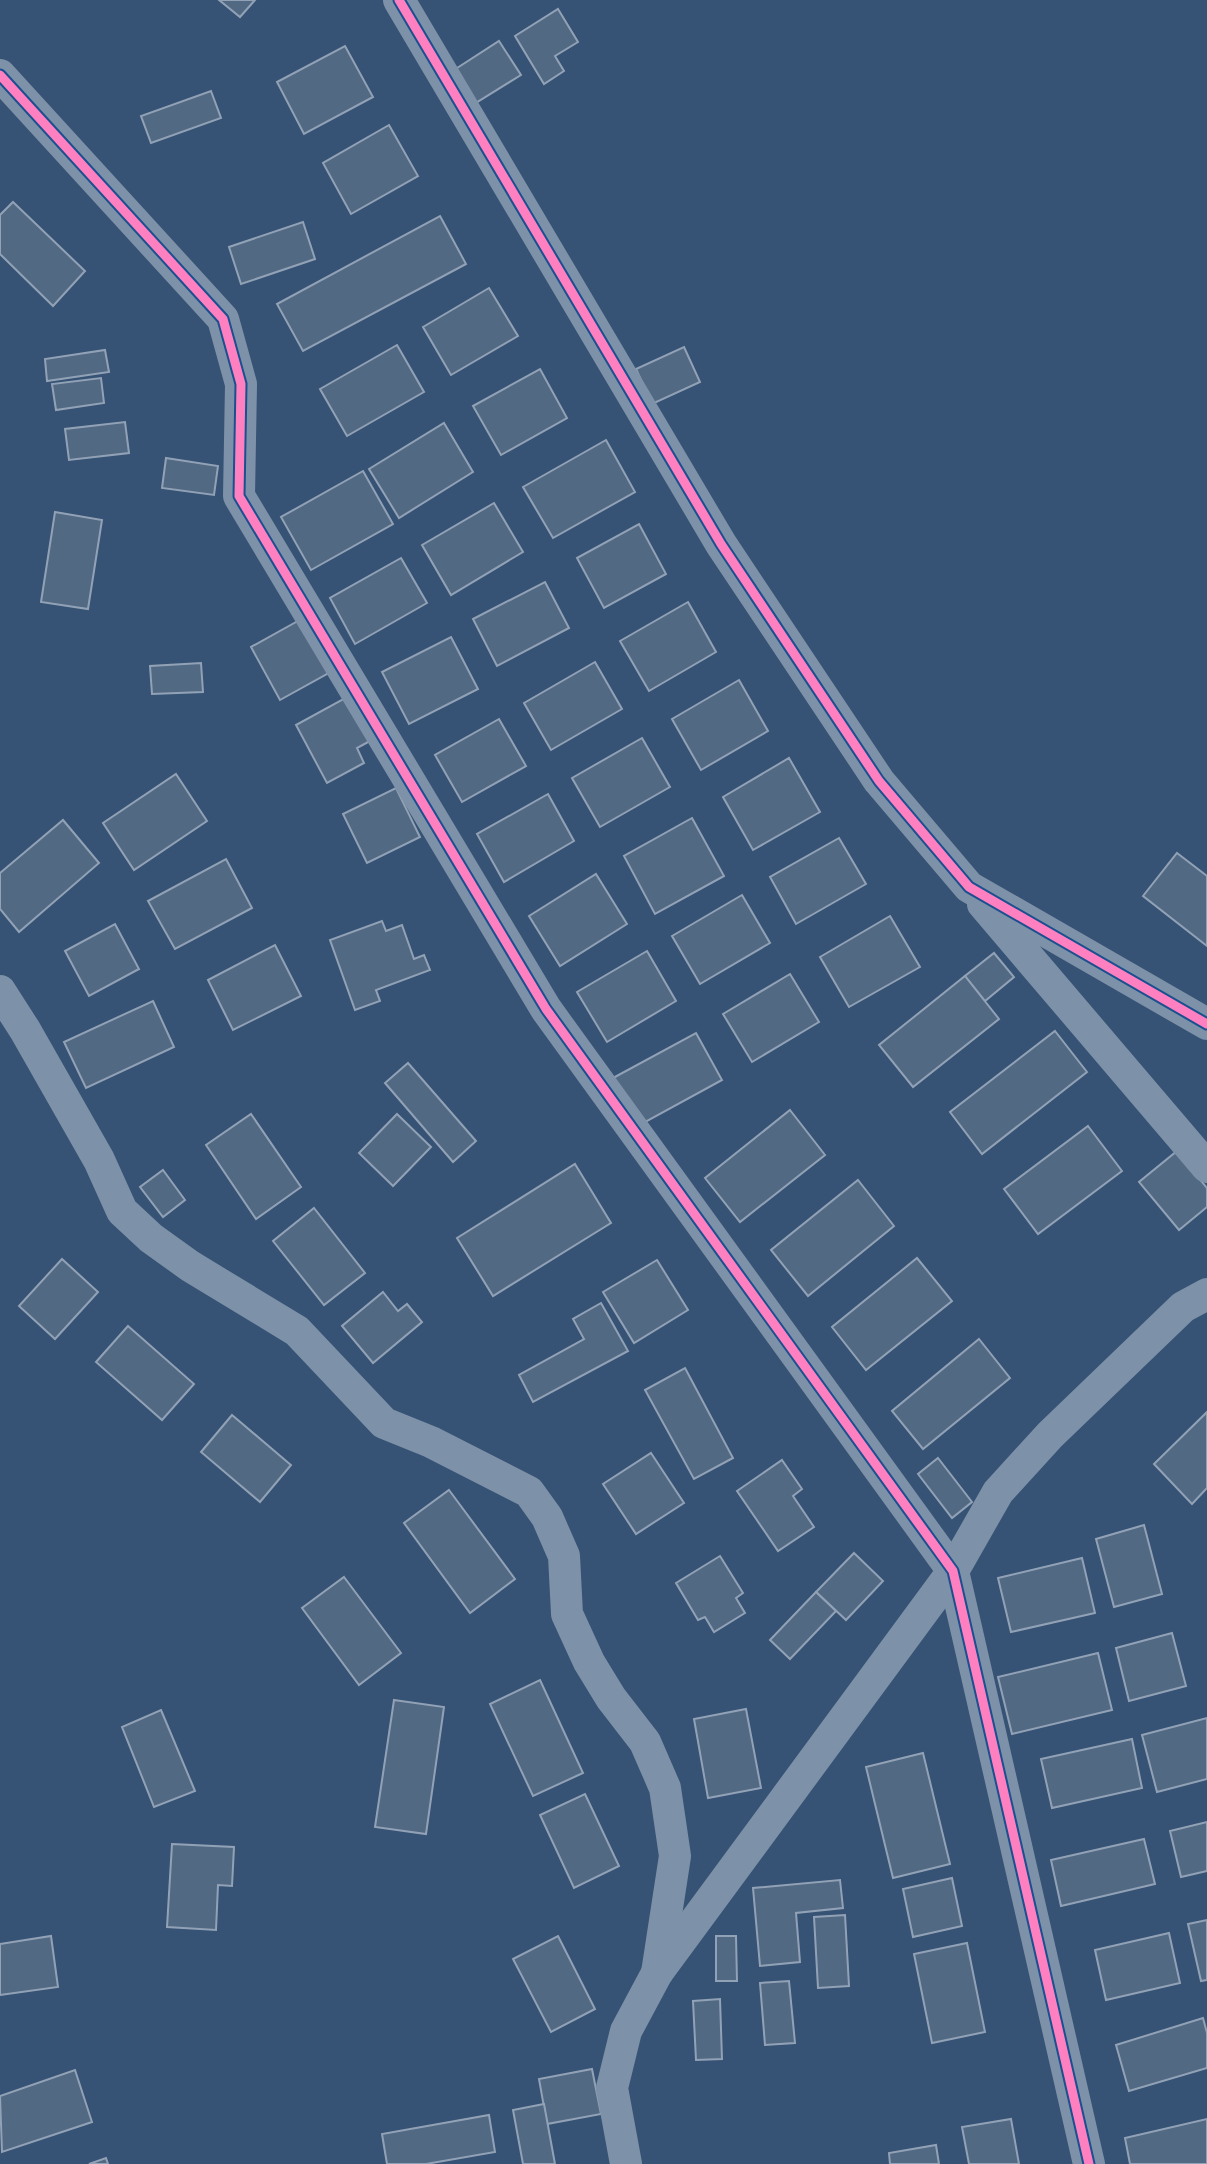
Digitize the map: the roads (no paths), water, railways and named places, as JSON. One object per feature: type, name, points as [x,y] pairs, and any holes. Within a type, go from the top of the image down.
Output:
[{"type":"street","points":[[399,0],[721,544],[878,781],[1207,1167]]},
{"type":"street","points":[[0,75],[223,319],[240,384],[239,496],[546,1009],[953,1572],[1089,2164]]},
{"type":"street","points":[[969,887],[1207,1024]]},
{"type":"street","points":[[0,991],[99,1160],[122,1211],[151,1238],[190,1266],[297,1331],[384,1423],[431,1442],[529,1492],[547,1517],[564,1556],[567,1614],[589,1662],[611,1699],[645,1742],[664,1788],[675,1856],[657,1973]]},
{"type":"street","points":[[626,2164],[612,2088],[626,2031],[657,1973],[953,1572],[998,1492],[1050,1435],[1183,1307],[1207,1294]]}]
